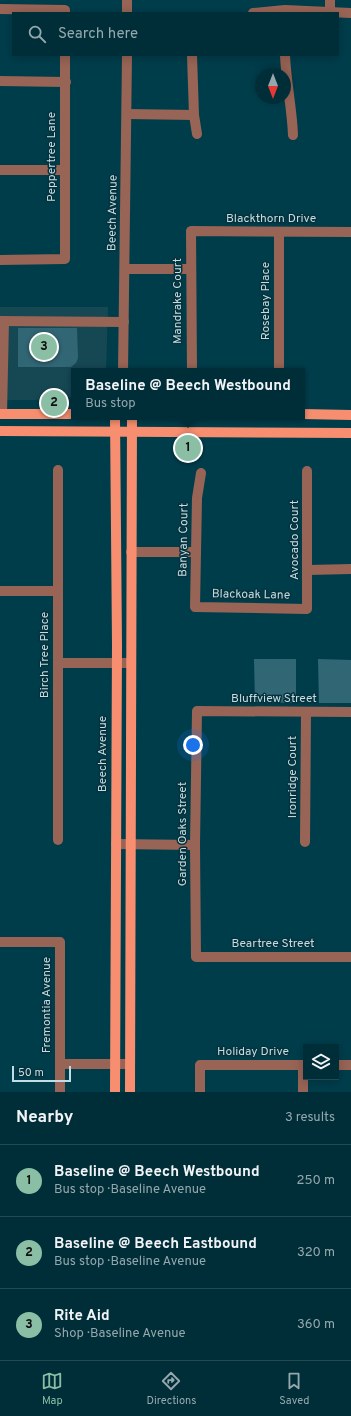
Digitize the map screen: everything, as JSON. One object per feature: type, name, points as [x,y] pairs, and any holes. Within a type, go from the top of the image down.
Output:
[{"type":"main road","points":[[1,414],[71,414]]},
{"type":"main road","points":[[305,414],[351,414]]},
{"type":"main road","name":"Beech Avenue","points":[[115,420],[115,1092]]},
{"type":"main road","points":[[130,1092],[132,420]]},
{"type":"main road","points":[[0,431],[351,433]]},
{"type":"street","points":[[127,0],[127,12]]},
{"type":"street","points":[[330,0],[330,11]]},
{"type":"street","points":[[0,9],[65,11]]},
{"type":"street","points":[[285,12],[351,12]]},
{"type":"street","name":"Peppertree Lane","points":[[0,260],[65,260],[65,56]]},
{"type":"street","name":"Beech Avenue","points":[[123,368],[127,56]]},
{"type":"street","points":[[192,56],[194,115],[197,134]]},
{"type":"street","points":[[285,56],[293,122],[293,135]]},
{"type":"street","points":[[0,81],[66,82]]},
{"type":"street","points":[[127,114],[194,115]]},
{"type":"street","points":[[0,170],[65,170]]},
{"type":"street","name":"Blackthorn Drive","points":[[191,231],[351,232]]},
{"type":"street","name":"Mandrake Court","points":[[191,231],[192,368]]},
{"type":"street","name":"Rosebay Place","points":[[279,232],[279,368]]},
{"type":"street","points":[[125,269],[191,269]]},
{"type":"street","points":[[1,414],[2,321],[124,322]]},
{"type":"street","name":"Birch Tree Place","points":[[58,470],[58,840]]},
{"type":"street","name":"Avocado Court","points":[[307,609],[308,471]]},
{"type":"street","name":"Banyan Court","points":[[195,607],[198,498],[201,473]]},
{"type":"street","points":[[131,552],[196,552]]},
{"type":"street","points":[[308,570],[351,570]]},
{"type":"street","points":[[0,591],[58,591]]},
{"type":"street","name":"Blackoak Lane","points":[[195,607],[307,609]]},
{"type":"street","points":[[58,663],[131,663]]},
{"type":"street","name":"Bluffview Street","points":[[198,711],[351,712]]},
{"type":"street","name":"Garden Oaks Street","points":[[196,957],[195,845],[198,711]]},
{"type":"street","name":"Ironridge Court","points":[[305,842],[306,712]]},
{"type":"street","points":[[116,844],[195,845]]},
{"type":"street","name":"Fremontia Avenue","points":[[0,942],[60,942],[60,1092]]},
{"type":"street","name":"Beartree Street","points":[[196,957],[351,958]]},
{"type":"street","points":[[60,1064],[130,1064]]},
{"type":"street","name":"Holiday Drive","points":[[200,1092],[200,1065],[303,1065]]},
{"type":"street","points":[[339,1065],[351,1065]]},
{"type":"street","points":[[303,1092],[304,1080]]},
{"type":"shaded area","points":[[0,307],[108,307],[106,368],[71,368],[71,397],[35,400],[0,400]]},
{"type":"building","points":[[18,328],[77,328],[78,358],[76,363],[71,367],[18,367]]},
{"type":"building","points":[[254,659],[296,659],[296,703],[255,702]]},
{"type":"building","points":[[318,659],[351,660],[351,703],[319,703]]},
{"type":"place","name":"Rite Aid","points":[[44,347]]},
{"type":"place","name":"Baseline @ Beech Eastbound","points":[[54,403]]},
{"type":"place","name":"Baseline @ Beech Westbound","points":[[188,448]]}]
